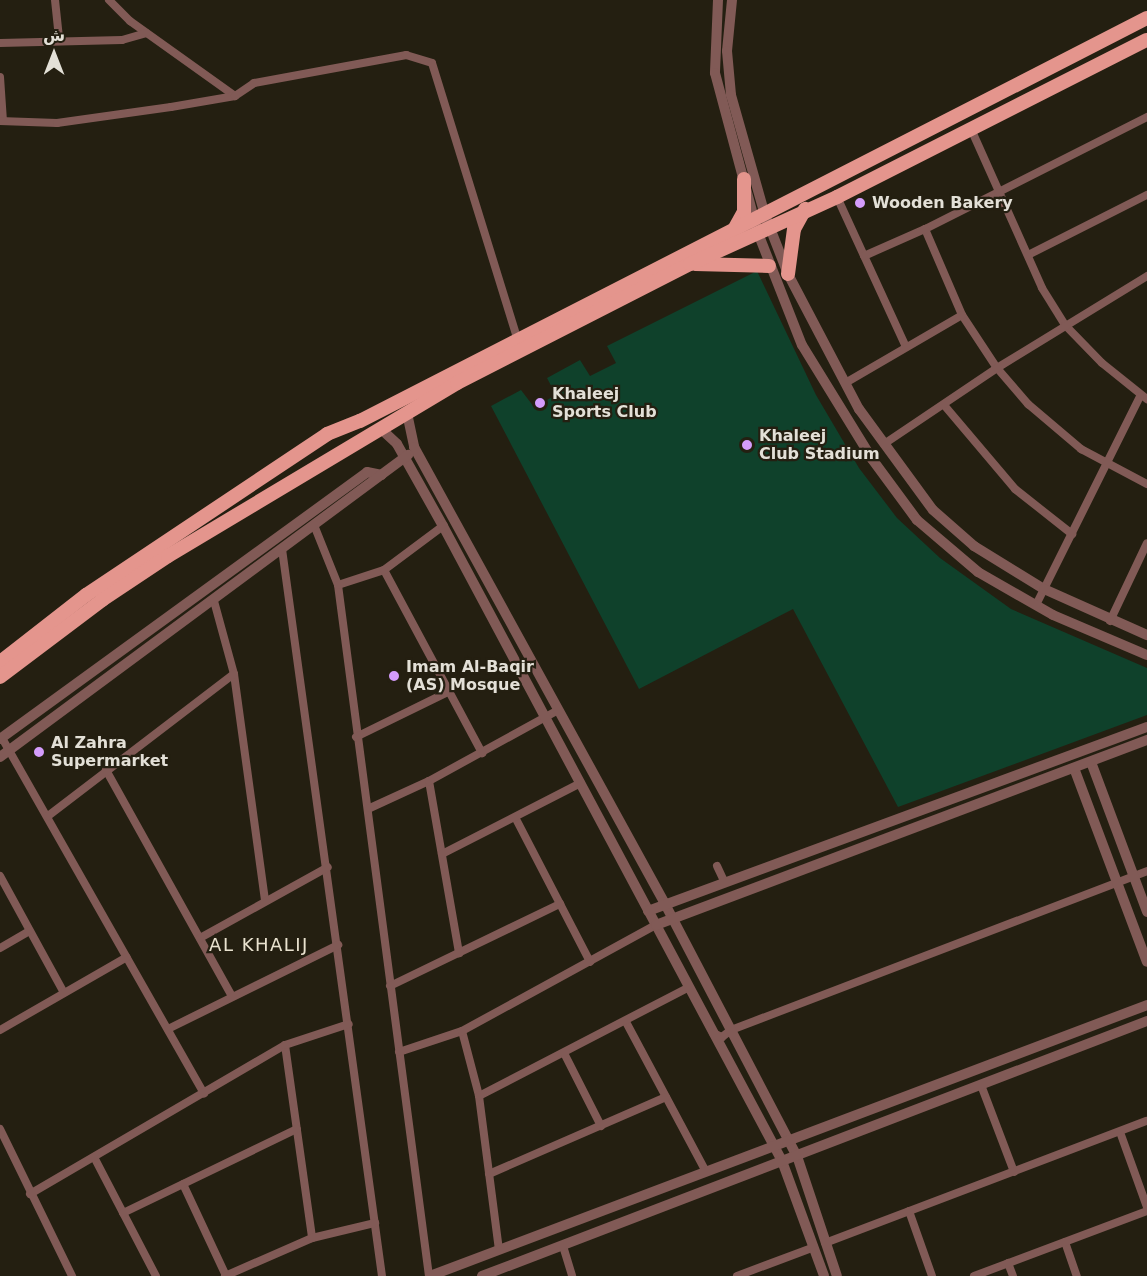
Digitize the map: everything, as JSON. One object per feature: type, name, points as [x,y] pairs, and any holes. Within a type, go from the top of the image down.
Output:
[{"type":"main road","points":[[0,677],[102,600],[168,556],[380,428],[516,352],[690,264],[758,233],[764,220],[1147,18]]},
{"type":"main road","points":[[0,662],[86,595],[327,434],[734,230],[837,197],[1147,40]]},
{"type":"main road","points":[[734,230],[744,213],[744,179]]},
{"type":"main road","points":[[788,274],[794,229],[805,209]]},
{"type":"main road","points":[[690,264],[769,266]]},
{"type":"street","points":[[55,0],[59,39]]},
{"type":"street","points":[[109,0],[146,33],[235,96]]},
{"type":"street","points":[[718,0],[715,73],[744,179],[788,274],[884,444],[933,510],[974,546],[1044,590],[1110,621],[1147,635]]},
{"type":"street","points":[[732,0],[727,51],[731,95],[764,220]]},
{"type":"street","points":[[0,44],[59,39],[122,40],[146,33]]},
{"type":"street","points":[[0,77],[2,121],[57,123],[235,96],[254,82],[406,55],[432,63],[518,340]]},
{"type":"street","points":[[864,256],[925,229],[998,190],[1147,117]]},
{"type":"street","points":[[971,129],[1028,255],[1065,325],[1144,397],[1107,462],[1036,605]]},
{"type":"street","points":[[1028,255],[1147,195]]},
{"type":"street","points":[[837,197],[906,347]]},
{"type":"street","points":[[925,229],[962,315],[997,368],[1060,434],[1147,484]]},
{"type":"street","points":[[758,233],[769,266],[802,345],[872,459],[917,520],[978,572],[1036,605],[1147,655]]},
{"type":"street","points":[[884,444],[997,368],[1147,276]]},
{"type":"street","points":[[847,382],[962,315]]},
{"type":"street","points":[[944,405],[1015,489],[1072,534]]},
{"type":"street","points":[[407,414],[414,447],[664,902],[797,1156],[837,1276]]},
{"type":"street","points":[[380,428],[397,444],[443,526],[544,717],[582,783],[772,1147],[782,1161],[824,1276]]},
{"type":"street","points":[[0,757],[404,460],[414,447]]},
{"type":"street","points":[[204,1094],[10,749],[1,738],[367,472],[382,475]]},
{"type":"street","points":[[314,525],[338,585],[356,737],[370,808],[390,986],[430,1276],[1147,1005]]},
{"type":"street","points":[[338,585],[384,570],[443,526]]},
{"type":"street","points":[[1110,621],[1143,560],[1147,543]]},
{"type":"street","points":[[282,549],[328,867],[382,1276]]},
{"type":"street","points":[[384,570],[482,753]]},
{"type":"street","points":[[214,601],[234,674],[265,899]]},
{"type":"street","points":[[48,816],[234,674]]},
{"type":"street","points":[[356,737],[448,692]]},
{"type":"street","points":[[370,808],[429,781],[558,710]]},
{"type":"street","points":[[648,910],[664,902],[1147,727]]},
{"type":"street","points":[[399,1052],[462,1031],[671,916],[1147,740]]},
{"type":"street","points":[[1091,762],[1147,912]]},
{"type":"street","points":[[1074,768],[1147,962]]},
{"type":"street","points":[[106,770],[231,995]]},
{"type":"street","points":[[429,781],[459,953]]},
{"type":"street","points":[[442,854],[516,819],[582,783]]},
{"type":"street","points":[[516,819],[590,962]]},
{"type":"street","points":[[717,866],[724,880]]},
{"type":"street","points":[[200,938],[265,899],[328,867]]},
{"type":"street","points":[[713,1033],[722,1037],[731,1030],[1147,871]]},
{"type":"street","points":[[0,876],[64,993]]},
{"type":"street","points":[[390,986],[560,904]]},
{"type":"street","points":[[0,948],[30,931]]},
{"type":"street","points":[[168,1029],[231,995],[338,945]]},
{"type":"street","points":[[0,1030],[127,957]]},
{"type":"street","points":[[479,1096],[626,1022],[689,987]]},
{"type":"street","points":[[482,1276],[1147,1021]]},
{"type":"street","points":[[626,1022],[706,1172]]},
{"type":"street","points":[[30,1194],[285,1045],[349,1024]]},
{"type":"street","points":[[462,1031],[479,1096],[499,1251]]},
{"type":"street","points":[[285,1045],[312,1238]]},
{"type":"street","points":[[564,1053],[601,1126]]},
{"type":"street","points":[[981,1085],[1014,1172]]},
{"type":"street","points":[[489,1174],[666,1097]]},
{"type":"street","points":[[825,1243],[1147,1121]]},
{"type":"street","points":[[0,1129],[72,1276]]},
{"type":"street","points":[[123,1213],[297,1129]]},
{"type":"street","points":[[974,1276],[1147,1209],[1120,1132]]},
{"type":"street","points":[[94,1157],[156,1276]]},
{"type":"street","points":[[183,1184],[225,1276],[312,1238],[375,1223]]},
{"type":"street","points":[[909,1211],[932,1276]]},
{"type":"street","points":[[1065,1242],[1077,1276]]},
{"type":"street","points":[[563,1246],[572,1276]]},
{"type":"street","points":[[737,1276],[814,1247]]},
{"type":"street","points":[[1008,1263],[1013,1276]]},
{"type":"green space","points":[[757,271],[816,395],[859,468],[897,518],[940,558],[1011,609],[1147,668],[1147,715],[898,807],[793,609],[639,689],[491,406],[521,390],[534,407],[556,395],[547,378],[580,360],[590,376],[616,363],[607,346]]},
{"type":"place","name":"Wooden Bakery","points":[[860,203]]},
{"type":"place","name":"Khaleej Sports Club","points":[[540,403]]},
{"type":"place","name":"Khaleej Club Stadium","points":[[747,445]]},
{"type":"place","name":"Imam Al-Baqir (AS) Mosque","points":[[394,676]]},
{"type":"place","name":"Al Zahra Supermarket","points":[[39,752]]},
{"type":"district","name":"AL KHALIJ","points":[[259,945]]}]
